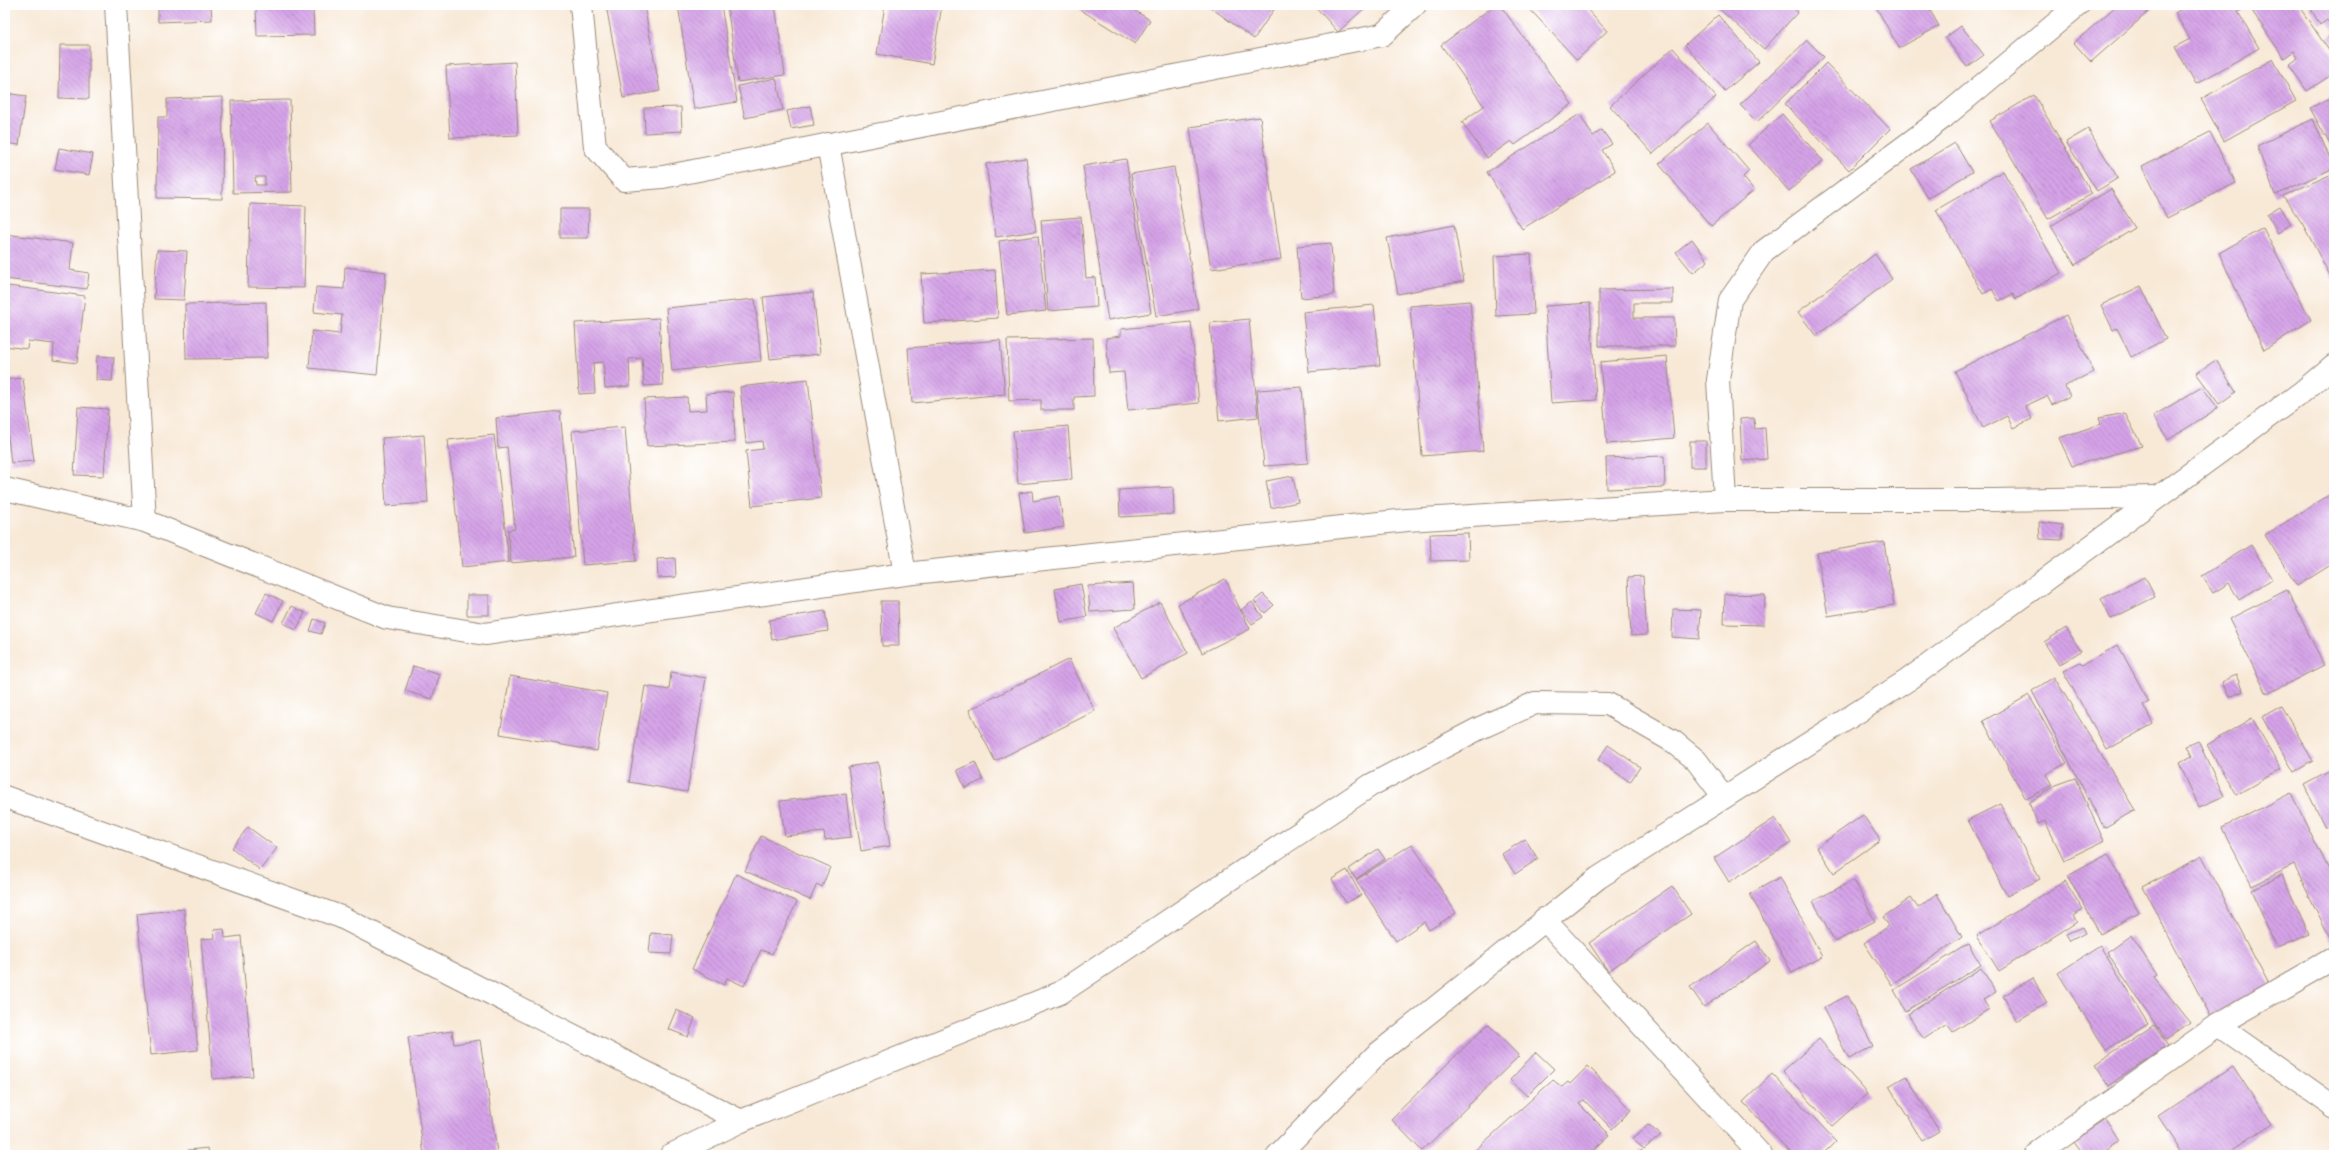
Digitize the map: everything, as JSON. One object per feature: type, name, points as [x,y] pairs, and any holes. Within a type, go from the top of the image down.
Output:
[{"type":"street","points":[[116,5],[145,521]]},
{"type":"street","points":[[581,5],[595,146],[624,180],[663,177],[1382,35],[1415,5]]},
{"type":"street","points":[[1725,500],[1718,380],[1730,300],[1764,250],[1944,117],[2078,5]]},
{"type":"street","points":[[828,144],[905,574]]},
{"type":"street","points":[[1278,1155],[1376,1055],[1544,919],[1598,878],[1908,680],[2302,392],[2334,365]]},
{"type":"street","points":[[5,489],[145,521],[387,618],[485,634],[905,574],[1407,520],[1725,500],[1993,500],[2157,497]]},
{"type":"street","points":[[671,1155],[741,1121],[1060,993],[1371,785],[1478,729],[1535,703],[1608,704],[1674,742],[1696,760],[1724,797]]},
{"type":"street","points":[[5,797],[341,917],[741,1121]]},
{"type":"street","points":[[1544,919],[1761,1155]]},
{"type":"street","points":[[2035,1155],[2218,1025],[2334,958]]},
{"type":"street","points":[[2218,1025],[2334,1107]]},
{"type":"building","points":[[158,5],[211,5],[212,20],[158,22]]},
{"type":"building","points":[[256,5],[313,5],[314,35],[257,36]]},
{"type":"building","points":[[449,5],[466,5],[466,6],[449,8]]},
{"type":"building","points":[[606,5],[644,5],[660,91],[623,98]]},
{"type":"building","points":[[678,5],[721,5],[737,102],[694,109]]},
{"type":"building","points":[[727,5],[775,5],[785,75],[738,82]]},
{"type":"building","points":[[885,5],[942,5],[932,64],[877,54]]},
{"type":"building","points":[[1073,5],[1126,5],[1150,20],[1135,44]]},
{"type":"building","points":[[1212,5],[1277,5],[1254,39],[1210,7]]},
{"type":"building","points":[[1314,5],[1368,5],[1338,32]]},
{"type":"building","points":[[1495,5],[1500,5],[1572,104],[1515,145],[1511,141],[1487,158],[1462,122],[1484,106],[1441,45]]},
{"type":"building","points":[[1526,5],[1583,5],[1607,31],[1577,60]]},
{"type":"building","points":[[1715,5],[1790,5],[1798,12],[1764,49]]},
{"type":"building","points":[[1875,5],[1927,5],[1939,26],[1899,48]]},
{"type":"building","points":[[2117,5],[2156,5],[2091,62],[2074,43]]},
{"type":"building","points":[[2188,5],[2243,5],[2245,8],[2238,12],[2259,48],[2196,84],[2175,47],[2190,39],[2175,13]]},
{"type":"building","points":[[2248,5],[2298,5],[2334,58],[2334,73],[2307,91],[2289,65],[2298,58],[2294,51],[2284,58]]},
{"type":"building","points":[[2309,5],[2334,5],[2334,31],[2327,20],[2320,25]]},
{"type":"building","points":[[1718,15],[1759,62],[1725,91],[1685,45]]},
{"type":"building","points":[[1961,26],[1984,55],[1967,67],[1945,38]]},
{"type":"building","points":[[2334,33],[2334,47],[2328,37]]},
{"type":"building","points":[[1807,40],[1824,57],[1757,122],[1740,105]]},
{"type":"building","points":[[60,45],[89,45],[89,99],[59,98]]},
{"type":"building","points":[[1673,48],[1716,97],[1653,154],[1610,106]]},
{"type":"building","points":[[2273,59],[2296,101],[2224,141],[2201,99]]},
{"type":"building","points":[[515,62],[518,135],[450,138],[446,66]]},
{"type":"building","points":[[1826,63],[1890,129],[1849,170],[1785,104]]},
{"type":"building","points":[[776,78],[783,110],[745,118],[738,86]]},
{"type":"building","points":[[5,93],[26,96],[19,145],[5,143]]},
{"type":"building","points":[[2034,95],[2092,194],[2048,219],[1990,121]]},
{"type":"building","points":[[2334,96],[2334,152],[2310,108]]},
{"type":"building","points":[[223,97],[222,199],[157,198],[158,117],[167,117],[167,99]]},
{"type":"building","points":[[290,100],[292,192],[233,193],[231,101]],"holes":[[[255,177],[265,177],[265,185],[256,185]]]},
{"type":"building","points":[[810,106],[814,125],[791,129],[787,111]]},
{"type":"building","points":[[681,107],[682,131],[645,133],[644,108]]},
{"type":"building","points":[[1580,114],[1593,136],[1602,130],[1612,144],[1602,150],[1615,171],[1522,229],[1487,172]]},
{"type":"building","points":[[1782,114],[1823,161],[1789,191],[1748,145]]},
{"type":"building","points":[[1260,117],[1281,259],[1211,269],[1190,127]]},
{"type":"building","points":[[2313,119],[2334,168],[2275,195],[2257,146]]},
{"type":"building","points":[[1708,123],[1749,171],[1743,177],[1754,190],[1711,226],[1659,164]]},
{"type":"building","points":[[2088,129],[2118,178],[2097,191],[2066,142]]},
{"type":"building","points":[[2210,132],[2236,183],[2167,218],[2142,167]]},
{"type":"building","points":[[1955,143],[1972,172],[1928,198],[1911,169]]},
{"type":"building","points":[[59,148],[93,154],[89,175],[55,169]]},
{"type":"building","points":[[1026,158],[1036,231],[996,237],[986,164]]},
{"type":"building","points":[[1126,159],[1151,313],[1108,320],[1083,166]]},
{"type":"building","points":[[1174,167],[1198,309],[1156,316],[1131,174]]},
{"type":"building","points":[[2003,171],[2061,273],[2016,299],[2013,294],[1999,301],[1992,289],[1983,294],[1936,210]]},
{"type":"building","points":[[2334,173],[2334,283],[2302,223],[2283,196]]},
{"type":"building","points":[[2111,189],[2135,228],[2075,265],[2051,226]]},
{"type":"building","points":[[250,204],[306,206],[304,288],[248,287]]},
{"type":"building","points":[[2280,206],[2291,224],[2278,233],[2267,214]]},
{"type":"building","points":[[560,209],[589,209],[588,238],[560,238]]},
{"type":"building","points":[[1081,217],[1086,278],[1095,277],[1097,307],[1048,311],[1041,220]]},
{"type":"building","points":[[1454,225],[1464,281],[1398,294],[1387,238]]},
{"type":"building","points":[[2263,228],[2311,320],[2264,350],[2219,253]]},
{"type":"building","points":[[5,234],[73,243],[70,270],[89,273],[87,289],[5,279]]},
{"type":"building","points":[[1038,236],[1046,311],[1007,315],[999,241]]},
{"type":"building","points":[[1692,239],[1708,261],[1693,273],[1676,252]]},
{"type":"building","points":[[1331,243],[1334,295],[1301,298],[1297,246]]},
{"type":"building","points":[[157,250],[187,251],[184,300],[154,299]]},
{"type":"building","points":[[1531,254],[1534,314],[1496,316],[1494,256]]},
{"type":"building","points":[[1875,254],[1892,279],[1816,336],[1798,312]]},
{"type":"building","points":[[345,267],[386,272],[377,375],[309,368],[312,331],[340,334],[342,315],[314,312],[316,287],[344,289]]},
{"type":"building","points":[[995,270],[998,318],[924,323],[921,274]]},
{"type":"building","points":[[8,286],[85,296],[77,363],[53,360],[54,344],[28,341],[27,349],[5,346],[5,311]]},
{"type":"building","points":[[2141,286],[2166,339],[2131,357],[2117,328],[2113,330],[2101,305]]},
{"type":"building","points":[[1673,289],[1673,303],[1634,303],[1634,318],[1674,318],[1675,346],[1599,346],[1599,290]]},
{"type":"building","points":[[813,292],[820,354],[770,359],[763,297]]},
{"type":"building","points":[[755,299],[761,361],[672,371],[666,308]]},
{"type":"building","points":[[1470,301],[1483,451],[1422,456],[1410,306]]},
{"type":"building","points":[[266,302],[267,358],[186,359],[185,304]]},
{"type":"building","points":[[1590,303],[1596,400],[1551,403],[1545,306]]},
{"type":"building","points":[[1374,305],[1380,365],[1309,372],[1303,312]]},
{"type":"building","points":[[2066,315],[2094,372],[2065,386],[2070,396],[2052,405],[2047,396],[2025,406],[2032,419],[2013,428],[2007,416],[1983,428],[1955,371]]},
{"type":"building","points":[[659,318],[663,385],[644,386],[642,358],[629,359],[630,386],[605,388],[603,362],[593,363],[595,393],[579,394],[575,323]]},
{"type":"building","points":[[1249,319],[1258,417],[1219,421],[1210,323]]},
{"type":"building","points":[[1191,322],[1199,403],[1128,410],[1124,372],[1109,373],[1106,338],[1121,336],[1121,329]]},
{"type":"building","points":[[1093,338],[1094,396],[1074,397],[1074,410],[1041,410],[1041,400],[1009,401],[1007,340]]},
{"type":"building","points":[[1000,340],[1005,394],[912,403],[908,348]]},
{"type":"building","points":[[97,356],[114,357],[112,381],[96,380]]},
{"type":"building","points":[[1667,356],[1674,438],[1607,444],[1600,362]]},
{"type":"building","points":[[2216,360],[2236,392],[2219,404],[2196,373]]},
{"type":"building","points":[[23,378],[34,461],[11,463],[5,411],[5,380]]},
{"type":"building","points":[[808,379],[821,498],[752,506],[746,451],[763,449],[762,441],[746,443],[740,387]]},
{"type":"building","points":[[1302,387],[1308,463],[1264,466],[1257,390]]},
{"type":"building","points":[[2202,387],[2218,408],[2168,440],[2153,416]]},
{"type":"building","points":[[733,392],[735,442],[647,446],[644,399],[687,397],[688,411],[707,410],[706,394]]},
{"type":"building","points":[[78,407],[108,409],[104,476],[74,475]]},
{"type":"building","points":[[560,411],[574,557],[511,563],[508,530],[515,529],[507,447],[498,448],[496,418]]},
{"type":"building","points":[[2125,413],[2142,446],[2072,466],[2059,438],[2101,424],[2099,418]]},
{"type":"building","points":[[1754,418],[1755,429],[1765,428],[1767,459],[1742,461],[1740,419]]},
{"type":"building","points":[[1068,426],[1072,479],[1018,484],[1013,431]]},
{"type":"building","points":[[625,427],[636,561],[583,565],[572,431]]},
{"type":"building","points":[[424,435],[428,503],[386,506],[382,438]]},
{"type":"building","points":[[494,435],[509,562],[462,567],[448,440]]},
{"type":"building","points":[[1690,441],[1706,441],[1706,467],[1690,467]]},
{"type":"building","points":[[1664,456],[1665,487],[1607,489],[1606,458]]},
{"type":"building","points":[[1293,476],[1298,502],[1271,508],[1266,481]]},
{"type":"building","points":[[1173,487],[1174,514],[1120,517],[1119,490]]},
{"type":"building","points":[[1032,491],[1033,501],[1059,496],[1064,527],[1025,533],[1019,493]]},
{"type":"building","points":[[2334,492],[2334,563],[2297,586],[2265,535]]},
{"type":"building","points":[[2039,522],[2063,525],[2062,540],[2040,539]]},
{"type":"building","points":[[1468,533],[1469,560],[1431,561],[1430,534]]},
{"type":"building","points":[[1884,542],[1894,605],[1828,616],[1817,553]]},
{"type":"building","points":[[2251,545],[2272,579],[2239,600],[2229,583],[2213,593],[2202,576]]},
{"type":"building","points":[[675,558],[676,577],[658,578],[657,559]]},
{"type":"building","points":[[1643,576],[1647,635],[1631,636],[1628,577]]},
{"type":"building","points":[[2145,577],[2155,597],[2111,619],[2101,599]]},
{"type":"building","points":[[1225,579],[1250,629],[1202,653],[1178,604]]},
{"type":"building","points":[[1133,583],[1135,609],[1090,612],[1088,586]]},
{"type":"building","points":[[1081,584],[1087,617],[1061,622],[1055,589]]},
{"type":"building","points":[[2287,590],[2324,665],[2267,694],[2229,619]]},
{"type":"building","points":[[266,593],[283,601],[273,621],[256,613]]},
{"type":"building","points":[[1263,594],[1274,605],[1265,613],[1254,601]]},
{"type":"building","points":[[1725,594],[1765,595],[1764,625],[1724,624]]},
{"type":"building","points":[[467,595],[489,595],[489,615],[467,615]]},
{"type":"building","points":[[881,601],[898,601],[899,646],[882,646]]},
{"type":"building","points":[[1160,602],[1188,653],[1141,678],[1113,628]]},
{"type":"building","points":[[1252,602],[1263,617],[1252,624],[1241,610]]},
{"type":"building","points":[[292,606],[305,613],[296,630],[283,623]]},
{"type":"building","points":[[1673,609],[1701,610],[1699,639],[1672,637]]},
{"type":"building","points":[[825,611],[828,631],[772,640],[769,620]]},
{"type":"building","points":[[314,619],[325,623],[321,634],[310,631]]},
{"type":"building","points":[[2066,628],[2081,651],[2059,665],[2044,642]]},
{"type":"building","points":[[2118,645],[2149,702],[2143,705],[2153,724],[2107,750],[2063,671],[2080,662],[2082,665]]},
{"type":"building","points":[[1069,659],[1095,711],[995,761],[969,710]]},
{"type":"building","points":[[413,666],[440,674],[432,699],[405,691]]},
{"type":"building","points":[[671,672],[706,678],[687,792],[629,782],[645,686],[669,690]]},
{"type":"building","points":[[2236,675],[2243,691],[2229,697],[2222,682]]},
{"type":"building","points":[[510,676],[607,693],[597,751],[500,734]]},
{"type":"building","points":[[2054,677],[2135,810],[2104,828],[2032,691]]},
{"type":"building","points":[[2029,695],[2067,763],[2046,774],[2052,785],[2026,799],[1983,721]]},
{"type":"building","points":[[2281,706],[2313,761],[2294,772],[2262,717]]},
{"type":"building","points":[[2252,718],[2281,769],[2236,795],[2207,745]]},
{"type":"building","points":[[2198,741],[2224,796],[2199,807],[2179,763],[2192,756],[2187,746]]},
{"type":"building","points":[[1608,745],[1640,767],[1630,782],[1598,760]]},
{"type":"building","points":[[878,762],[890,846],[861,851],[848,767]]},
{"type":"building","points":[[975,762],[983,780],[965,788],[957,770]]},
{"type":"building","points":[[2334,769],[2334,822],[2325,827],[2304,785]]},
{"type":"building","points":[[2075,778],[2104,841],[2064,860],[2045,821],[2038,824],[2029,803],[2055,785]]},
{"type":"building","points":[[2291,793],[2334,880],[2334,946],[2294,865],[2252,886],[2222,828]]},
{"type":"building","points":[[846,794],[851,837],[825,840],[824,832],[785,836],[780,801]]},
{"type":"building","points":[[2000,804],[2040,879],[2007,896],[1968,820]]},
{"type":"building","points":[[1863,815],[1880,840],[1834,873],[1817,847]]},
{"type":"building","points":[[1775,818],[1791,843],[1729,882],[1714,858]]},
{"type":"building","points":[[248,827],[277,848],[260,870],[232,848]]},
{"type":"building","points":[[761,836],[830,867],[822,887],[817,884],[810,900],[745,871]]},
{"type":"building","points":[[1525,839],[1538,859],[1515,874],[1502,854]]},
{"type":"building","points":[[1412,844],[1456,913],[1429,930],[1424,922],[1396,941],[1356,880]]},
{"type":"building","points":[[1378,849],[1385,859],[1356,879],[1349,869]]},
{"type":"building","points":[[2108,854],[2139,913],[2100,934],[2068,876]]},
{"type":"building","points":[[2202,856],[2270,986],[2211,1017],[2143,887]]},
{"type":"building","points":[[1347,870],[1361,895],[1346,903],[1332,879]]},
{"type":"building","points":[[736,874],[797,902],[772,954],[761,950],[744,986],[727,978],[724,985],[692,969]]},
{"type":"building","points":[[2282,875],[2309,934],[2277,948],[2251,890]]},
{"type":"building","points":[[1780,877],[1822,957],[1792,973],[1750,894]]},
{"type":"building","points":[[1854,880],[1875,921],[1835,942],[1813,901]]},
{"type":"building","points":[[2065,881],[2083,910],[2073,916],[2077,922],[1999,971],[1977,936]]},
{"type":"building","points":[[1672,886],[1691,914],[1608,971],[1589,943]]},
{"type":"building","points":[[1937,894],[1962,937],[1892,985],[1864,943],[1889,926],[1883,917],[1911,898],[1918,908]]},
{"type":"building","points":[[184,909],[198,1050],[151,1055],[137,914]]},
{"type":"building","points":[[2082,927],[2085,933],[2070,941],[2066,934]]},
{"type":"building","points":[[224,929],[225,938],[241,936],[253,1076],[213,1079],[201,939],[215,938],[214,930]]},
{"type":"building","points":[[651,933],[673,935],[671,954],[649,953]]},
{"type":"building","points":[[2131,935],[2157,975],[2154,977],[2190,1022],[2166,1040],[2107,952]]},
{"type":"building","points":[[1756,941],[1770,961],[1704,1007],[1690,987]]},
{"type":"building","points":[[1968,944],[1981,965],[1906,1011],[1894,990]]},
{"type":"building","points":[[2100,946],[2148,1024],[2106,1050],[2058,973]]},
{"type":"building","points":[[1981,968],[1996,992],[1983,1000],[1989,1009],[1953,1032],[1947,1024],[1924,1039],[1908,1014]]},
{"type":"building","points":[[2033,978],[2047,1003],[2017,1021],[2003,996]]},
{"type":"building","points":[[1847,996],[1873,1046],[1849,1059],[1823,1008]]},
{"type":"building","points":[[676,1010],[695,1018],[688,1037],[668,1029]]},
{"type":"building","points":[[1488,1024],[1519,1056],[1422,1151],[1391,1119]]},
{"type":"building","points":[[2154,1025],[2168,1046],[2109,1085],[2095,1064]]},
{"type":"building","points":[[452,1031],[454,1044],[480,1040],[497,1152],[471,1155],[424,1155],[408,1037]]},
{"type":"building","points":[[1819,1039],[1868,1094],[1832,1126],[1783,1071]]},
{"type":"building","points":[[1536,1052],[1554,1069],[1527,1096],[1510,1080]]},
{"type":"building","points":[[1588,1066],[1631,1110],[1612,1129],[1584,1100],[1579,1104],[1610,1135],[1588,1155],[1470,1155],[1553,1080],[1562,1087],[1568,1082],[1570,1084]]},
{"type":"building","points":[[2233,1066],[2272,1126],[2228,1155],[2184,1155],[2158,1116]]},
{"type":"building","points":[[1772,1074],[1836,1141],[1822,1155],[1793,1155],[1743,1102]]},
{"type":"building","points":[[1906,1076],[1939,1131],[1922,1141],[1889,1086]]},
{"type":"building","points":[[2106,1120],[2120,1141],[2099,1155],[2084,1155],[2074,1141]]},
{"type":"building","points":[[1648,1125],[1661,1135],[1644,1149],[1632,1139]]},
{"type":"building","points":[[208,1148],[209,1155],[188,1155],[188,1150]]},
{"type":"building","points":[[1641,1150],[1646,1155],[1636,1155]]}]
